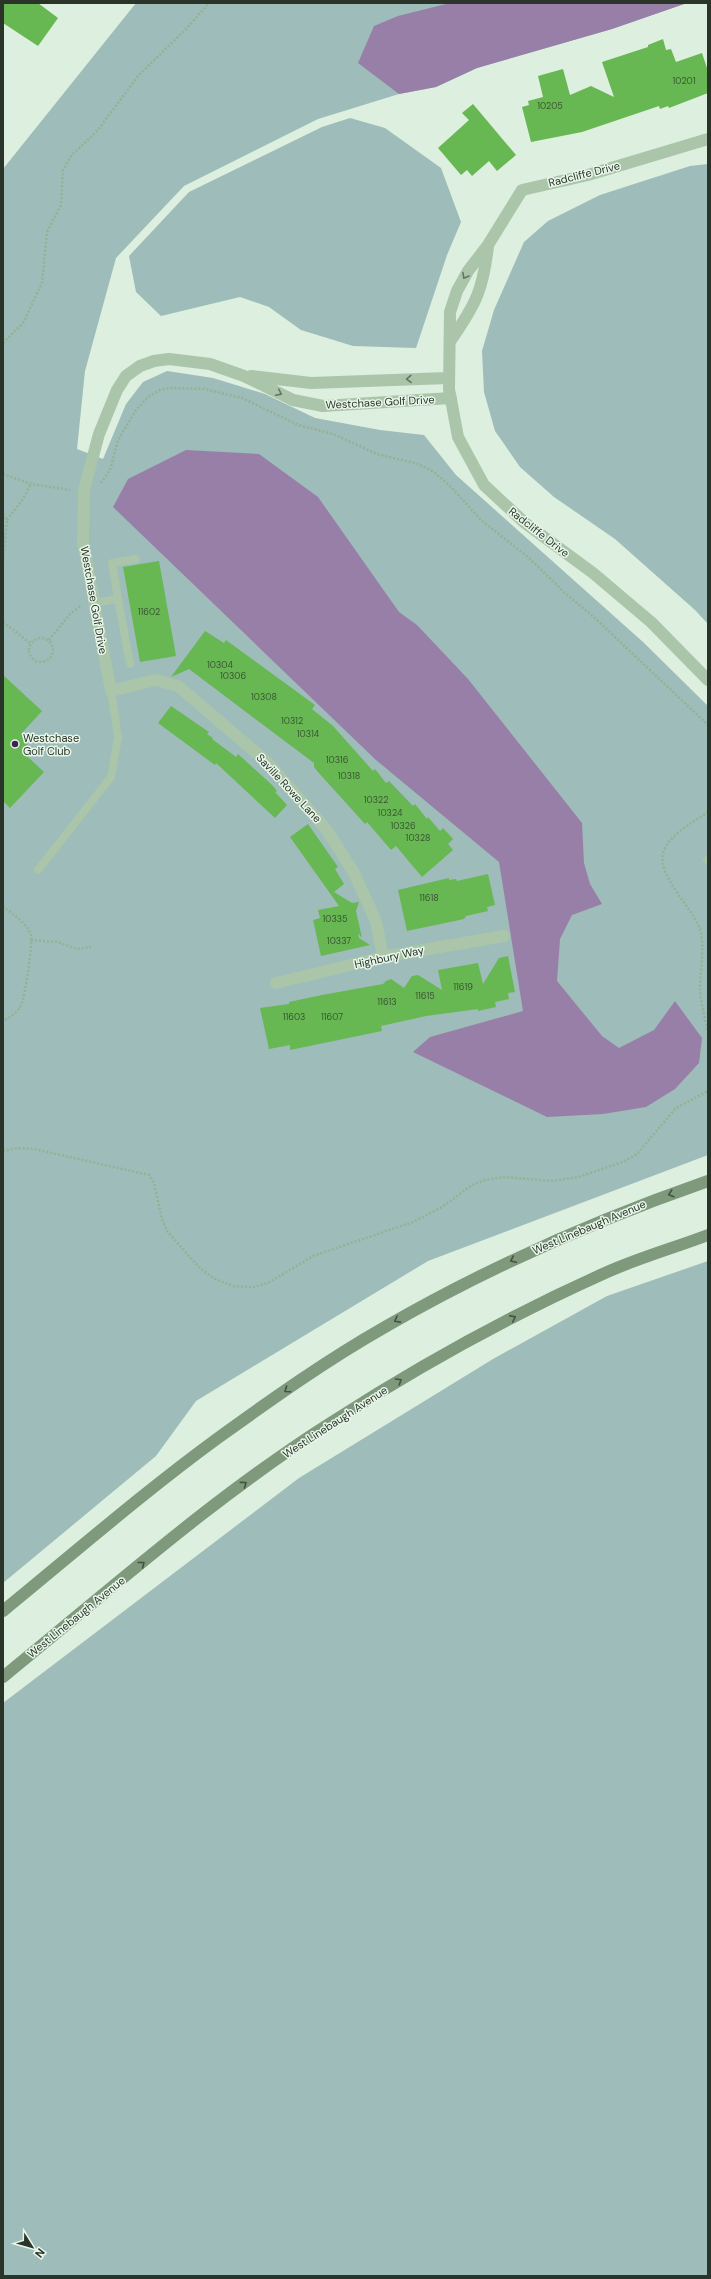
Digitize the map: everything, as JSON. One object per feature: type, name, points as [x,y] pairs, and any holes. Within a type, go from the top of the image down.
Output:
[{"type":"main road","name":"West Linebaugh Avenue","points":[[3,1611],[216,1440],[295,1384],[385,1327],[493,1270],[558,1239],[642,1204],[708,1181]]},
{"type":"main road","name":"West Linebaugh Avenue","points":[[3,1677],[186,1528],[259,1473],[331,1422],[412,1373],[503,1323],[607,1272],[708,1235]]},
{"type":"street","name":"Radcliffe Drive","points":[[708,139],[588,175],[522,190],[488,245],[468,271],[457,291],[450,312],[451,340],[448,378],[458,437],[484,485],[525,522],[593,573],[651,622],[708,680]]},
{"type":"street","name":"Radcliffe Drive","points":[[451,340],[475,304],[481,288],[488,245]]},
{"type":"street","name":"Westchase Golf Drive","points":[[111,691],[83,543],[84,490],[99,434],[117,390],[126,376],[154,361],[169,359],[210,364],[244,376],[293,400],[323,406],[451,398]]},
{"type":"street","name":"Westchase Golf Drive","points":[[244,376],[311,383],[448,378]]},
{"type":"street","name":"Saville Rowe Lane","points":[[111,691],[155,680],[178,686],[267,762],[326,829],[354,873],[376,921],[384,957]]},
{"type":"street","name":"Highbury Way","points":[[276,983],[384,957],[504,936]]},
{"type":"lane","points":[[130,664],[112,563],[136,559]]},
{"type":"lane","points":[[94,603],[118,599]]},
{"type":"lane","points":[[38,870],[111,777],[118,737],[111,691]]},
{"type":"path","points":[[3,343],[23,323],[42,283],[47,232],[61,205],[62,170],[71,156],[98,130],[138,76],[188,27],[209,3]]},
{"type":"path","points":[[3,474],[31,484],[46,485],[62,490],[94,489],[104,480],[110,470],[118,440],[136,410],[148,397],[160,390],[171,388],[204,389],[242,398],[298,425],[333,434],[377,454],[418,464],[434,472],[446,482],[481,520],[529,558],[708,725]]},
{"type":"path","points":[[3,561],[7,520],[23,499],[31,484]]},
{"type":"path","points":[[3,514],[7,520]]},
{"type":"path","points":[[50,640],[70,614],[79,606],[94,603]]},
{"type":"path","points":[[3,622],[30,643]]},
{"type":"path","points":[[30,643],[44,638],[50,640]]},
{"type":"path","points":[[30,643],[28,651],[30,657],[37,661],[46,661],[52,657],[52,643],[50,640]]},
{"type":"path","points":[[708,812],[668,843],[663,853],[663,864],[668,877],[700,929],[702,941],[700,992],[708,1032]]},
{"type":"path","points":[[3,906],[24,925],[31,936],[25,994],[21,1005],[14,1015],[3,1021]]},
{"type":"path","points":[[30,940],[57,942],[77,949],[91,947]]},
{"type":"path","points":[[3,1151],[17,1148],[34,1149],[149,1175],[154,1183],[162,1219],[167,1231],[188,1256],[201,1269],[216,1279],[233,1286],[254,1287],[268,1283],[313,1256],[412,1222],[442,1207],[472,1186],[485,1180],[504,1177],[553,1181],[578,1177],[623,1162],[637,1154],[676,1108],[708,1090]]},
{"type":"shaded area","name":"Westchase Golf Club","points":[[136,3],[687,3],[612,29],[477,68],[436,87],[399,94],[318,119],[184,186],[116,258],[85,371],[77,449],[103,459],[126,404],[143,382],[167,371],[213,378],[265,394],[315,418],[380,430],[424,435],[456,475],[643,642],[708,706],[708,1155],[428,1261],[196,1401],[156,1456],[3,1583],[3,169]]},
{"type":"shaded area","points":[[450,3],[687,3],[612,29],[477,68],[436,87],[399,94],[358,63],[374,26],[398,16]]},
{"type":"shaded area","points":[[350,118],[385,128],[441,168],[461,222],[447,255],[416,348],[353,346],[301,330],[269,307],[240,297],[161,316],[136,292],[129,256],[189,192],[322,127]]},
{"type":"shaded area","points":[[708,164],[708,624],[695,610],[615,539],[554,497],[520,467],[495,431],[484,392],[482,351],[494,310],[524,242],[548,221],[600,195],[690,166]]},
{"type":"shaded area","points":[[186,450],[259,454],[318,497],[399,612],[417,625],[468,679],[582,823],[584,863],[590,884],[602,904],[572,915],[560,939],[557,981],[602,1036],[619,1048],[654,1030],[675,1001],[702,1038],[699,1063],[675,1089],[646,1107],[603,1114],[547,1117],[413,1052],[430,1037],[523,1011],[499,862],[376,760],[113,507],[128,479]]},
{"type":"shaded area","points":[[708,1261],[708,2276],[3,2276],[3,1703],[299,1478],[493,1359],[607,1296]]},
{"type":"building","points":[[3,3],[38,3],[58,18],[38,46],[3,23]]},
{"type":"building","points":[[663,39],[666,50],[671,49],[676,62],[702,53],[708,71],[708,93],[669,108],[668,106],[660,109],[659,106],[582,132],[531,142],[522,107],[529,105],[528,101],[543,97],[538,76],[563,69],[570,95],[591,86],[614,97],[602,62],[648,47],[648,45]]},
{"type":"building","points":[[473,104],[516,155],[497,171],[489,161],[472,176],[467,170],[461,175],[438,148],[469,120],[462,113]]},
{"type":"building","points":[[159,561],[176,656],[140,662],[123,567]]},
{"type":"building","points":[[205,631],[224,643],[226,640],[315,705],[312,709],[333,726],[373,771],[375,769],[386,783],[389,781],[413,806],[415,804],[427,819],[428,817],[440,831],[443,828],[453,839],[448,844],[453,850],[422,877],[396,846],[391,850],[367,822],[365,824],[318,772],[314,767],[314,763],[189,669],[171,677]]},
{"type":"building","name":"Westchase Golf Club","points":[[3,675],[42,711],[21,734],[27,740],[28,757],[44,772],[10,808],[3,801]]},
{"type":"building","points":[[171,706],[209,732],[207,734],[213,738],[212,739],[236,757],[238,754],[272,785],[277,791],[275,792],[287,805],[275,818],[216,763],[215,765],[158,723]]},
{"type":"building","points":[[308,824],[338,867],[335,869],[344,884],[334,892],[352,903],[359,902],[356,911],[362,938],[358,933],[359,938],[370,945],[321,956],[313,920],[320,918],[318,910],[339,906],[290,837]]},
{"type":"building","points":[[488,874],[495,905],[487,907],[488,911],[466,916],[464,919],[407,931],[398,890],[449,878],[449,880],[456,879],[457,881]]},
{"type":"building","points":[[508,956],[515,992],[508,993],[509,999],[495,1002],[496,1007],[478,1011],[478,1009],[426,1016],[381,1026],[382,1031],[290,1050],[290,1045],[269,1049],[260,1008],[289,1004],[289,1002],[383,984],[391,979],[404,988],[412,976],[418,975],[442,990],[438,970],[478,963],[483,984],[499,958]]},
{"type":"place","name":"Westchase Golf Club","points":[[15,744]]}]
